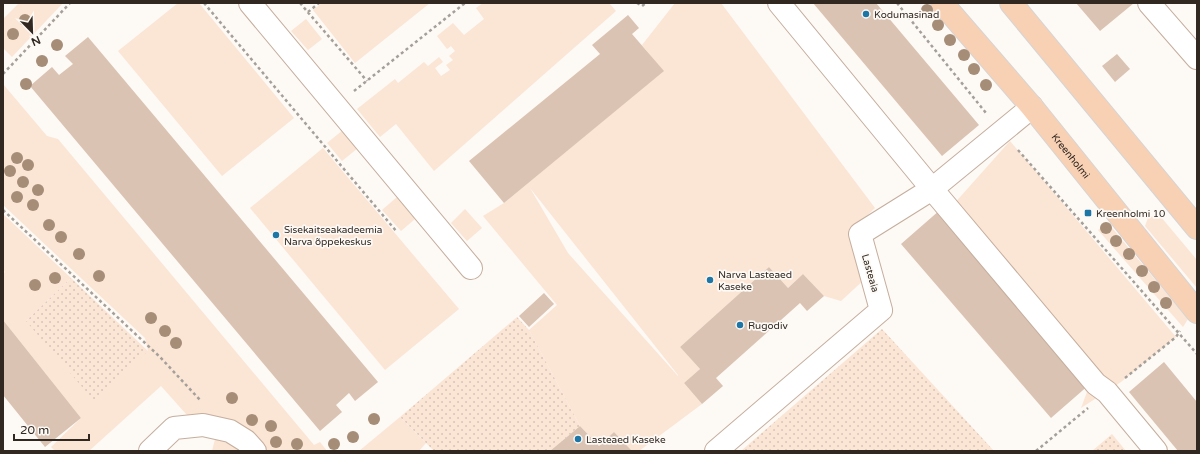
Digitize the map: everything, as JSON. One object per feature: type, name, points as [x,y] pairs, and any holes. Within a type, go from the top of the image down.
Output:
[{"type":"main road","name":"Kreenholmi","points":[[942,3],[1032,107],[1197,312]]},
{"type":"main road","points":[[1011,3],[1197,228]]},
{"type":"street","points":[[250,3],[471,268]]},
{"type":"street","points":[[779,3],[932,189],[1096,384],[1107,392],[1156,451]]},
{"type":"street","points":[[1149,3],[1197,58]]},
{"type":"street","name":"Lasteaia","points":[[716,451],[881,310],[860,234],[932,189],[1032,107]]},
{"type":"street","points":[[150,451],[174,428],[203,425],[230,431],[246,441],[255,451]]},
{"type":"path","points":[[3,74],[70,3]]},
{"type":"path","points":[[204,3],[397,232]]},
{"type":"path","points":[[300,3],[367,81]]},
{"type":"path","points":[[308,12],[319,3]]},
{"type":"path","points":[[336,105],[465,3]]},
{"type":"path","points":[[637,3],[642,6],[646,3]]},
{"type":"path","points":[[897,3],[986,113],[1004,130],[1010,141],[1197,354]]},
{"type":"path","points":[[3,210],[160,357],[205,405]]},
{"type":"shaded area","points":[[19,3],[63,3],[12,57],[3,48],[3,19]]},
{"type":"shaded area","points":[[178,3],[199,3],[294,118],[222,176],[118,51]]},
{"type":"shaded area","points":[[322,3],[430,3],[355,63],[313,10]]},
{"type":"shaded area","points":[[483,3],[609,3],[616,11],[434,171],[396,124],[380,137],[357,109],[395,79],[398,83],[424,62],[428,66],[439,57],[443,62],[435,68],[441,76],[450,70],[446,65],[453,60],[449,56],[455,51],[451,46],[447,49],[437,36],[453,23],[464,35],[484,19],[476,8]]},
{"type":"shaded area","points":[[675,3],[721,3],[875,208],[851,231],[866,278],[841,301],[824,296],[803,274],[788,288],[769,267],[680,347],[700,369],[684,383],[702,404],[639,451],[632,451],[614,432],[599,446],[580,426],[529,330],[557,305],[483,216],[504,203],[663,71],[642,45]],"holes":[[[530,188],[678,375],[568,253]]]},
{"type":"shaded area","points":[[306,19],[322,39],[308,50],[291,31]]},
{"type":"shaded area","points":[[3,84],[47,136],[58,139],[314,445],[320,442],[327,451],[265,451],[195,424],[161,386],[89,451],[55,451],[51,447],[81,418],[3,320],[3,274],[5,272],[3,269],[3,214],[71,278],[26,321],[148,351],[145,338],[3,205]]},
{"type":"shaded area","points":[[343,130],[358,148],[342,161],[327,143]]},
{"type":"shaded area","points":[[1010,141],[1176,337],[1121,382],[1081,408],[1090,384],[944,215]]},
{"type":"shaded area","points":[[323,148],[459,309],[385,370],[250,208]]},
{"type":"shaded area","points":[[397,197],[415,219],[401,231],[382,210]]},
{"type":"shaded area","points":[[465,209],[482,228],[467,241],[451,223]]},
{"type":"shaded area","points":[[1156,215],[1161,217],[1197,260],[1197,288],[1145,226],[1148,218]]},
{"type":"shaded area","points":[[1108,223],[1188,319],[1183,327],[1098,230]]},
{"type":"shaded area","points":[[71,278],[148,351],[94,401],[26,321]]},
{"type":"shaded area","points":[[517,317],[529,330],[580,426],[550,451],[434,451],[400,417]]},
{"type":"shaded area","points":[[882,329],[994,451],[741,451]]},
{"type":"shaded area","points":[[400,417],[426,443],[419,451],[359,451]]},
{"type":"shaded area","points":[[1112,434],[1126,451],[1092,451]]},
{"type":"shaded area","points":[[215,439],[236,444],[242,451],[212,451]]},
{"type":"building","points":[[813,3],[876,3],[979,125],[942,156]]},
{"type":"building","points":[[1076,3],[1134,3],[1100,31]]},
{"type":"building","points":[[628,15],[639,28],[632,34],[664,71],[504,203],[469,161],[600,54],[592,45]]},
{"type":"building","points":[[88,37],[378,382],[355,401],[349,393],[336,405],[342,412],[320,431],[30,86],[52,67],[59,75],[73,64],[65,56]]},
{"type":"building","points":[[1117,54],[1130,69],[1115,82],[1102,66]]},
{"type":"building","points":[[940,210],[1090,384],[1051,418],[901,244]]},
{"type":"building","name":"Rugodiv","points":[[769,267],[788,288],[803,274],[824,296],[807,311],[800,303],[716,378],[723,386],[702,404],[684,383],[700,369],[680,347]]},
{"type":"building","points":[[544,293],[554,304],[529,327],[519,316]]},
{"type":"building","points":[[3,320],[81,418],[45,447],[3,395]]},
{"type":"building","points":[[1164,362],[1197,402],[1197,451],[1178,451],[1129,392]]},
{"type":"building","name":"Lasteaed Kaseke","points":[[580,426],[599,446],[614,432],[632,451],[550,451]]},
{"type":"place","name":"Kodumasinad","points":[[866,14]]},
{"type":"place","name":"Kreenholmi 10","points":[[1088,213]]},
{"type":"place","name":"Sisekaitseakadeemia Narva õppekeskus","points":[[276,235]]},
{"type":"place","name":"Narva Lasteaed Kaseke","points":[[710,280]]},
{"type":"place","name":"Rugodiv","points":[[740,325]]},
{"type":"place","name":"Lasteaed Kaseke","points":[[578,439]]}]
